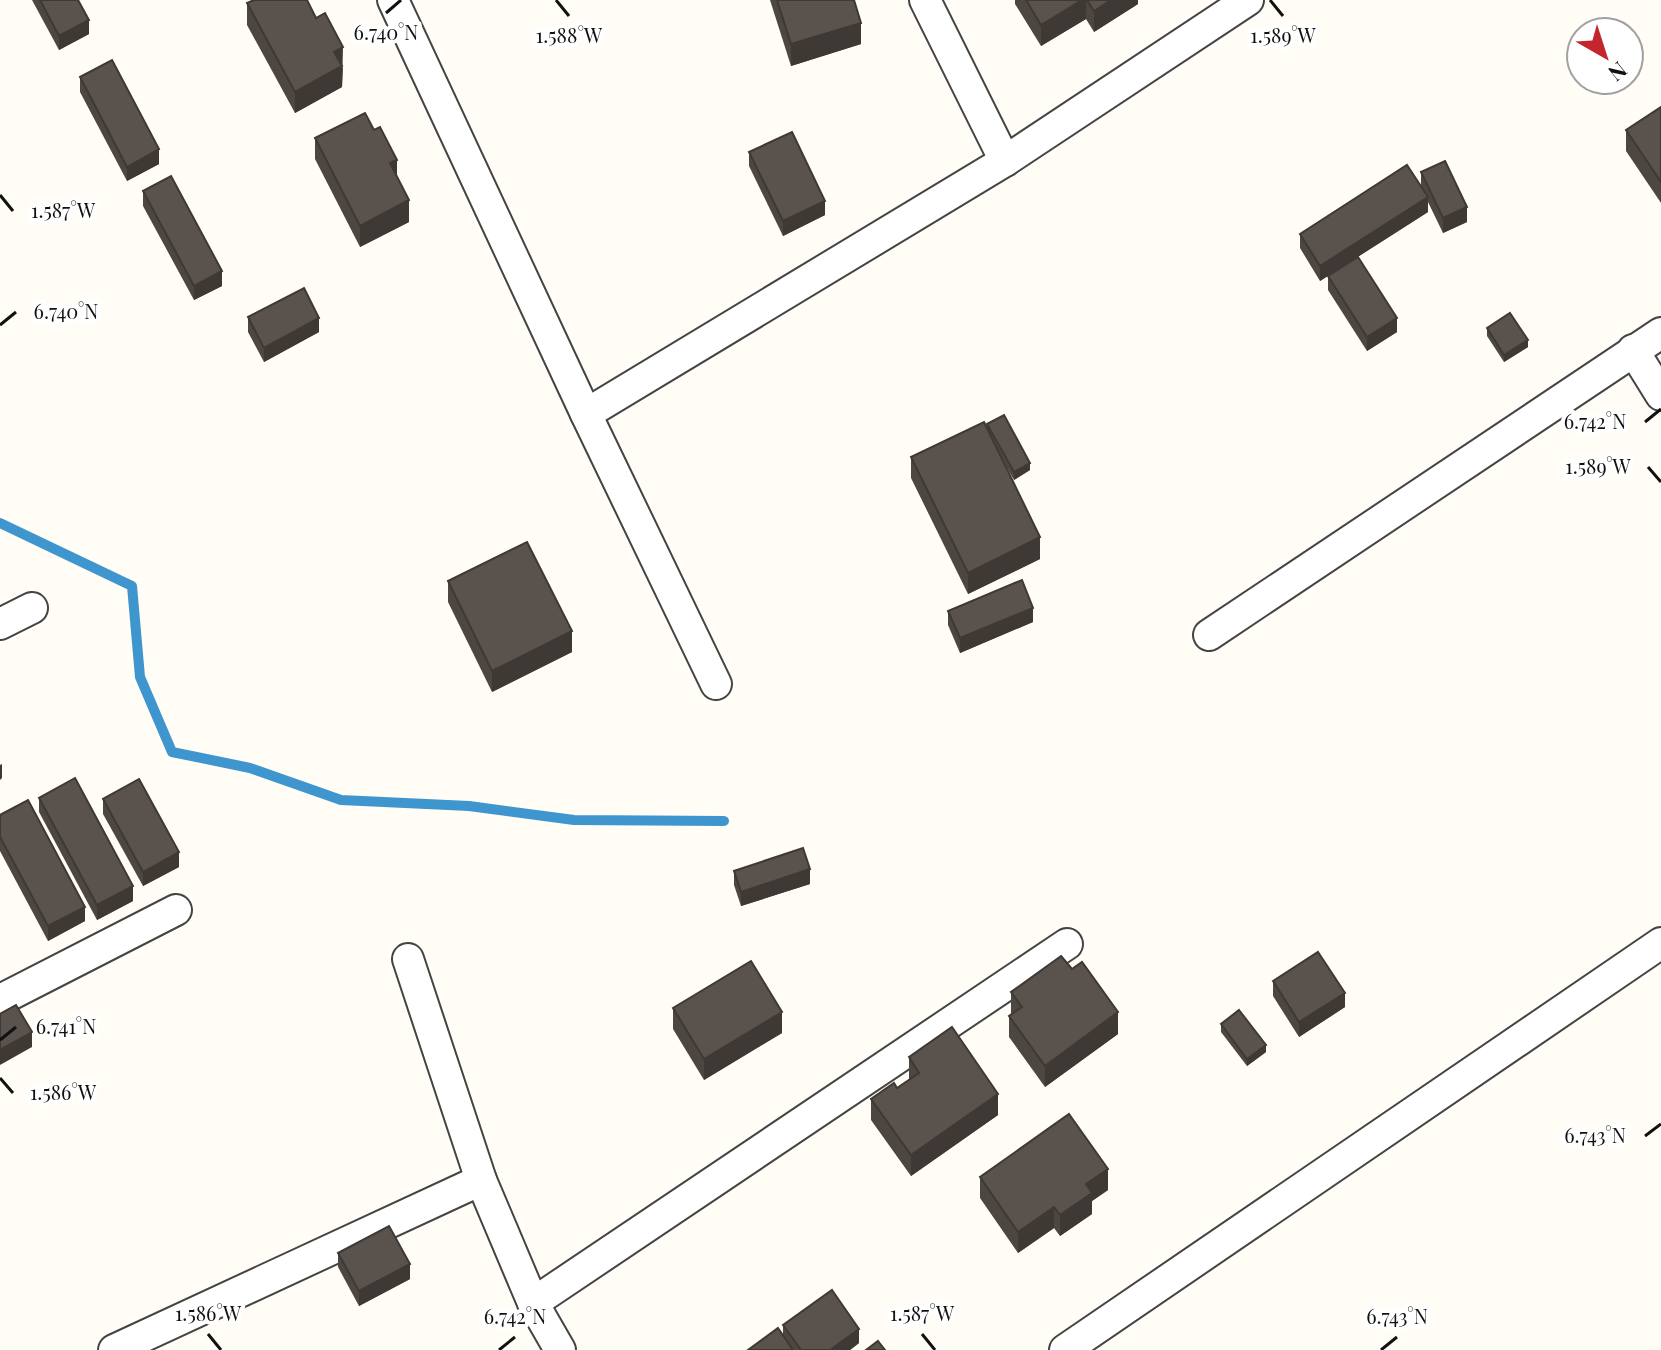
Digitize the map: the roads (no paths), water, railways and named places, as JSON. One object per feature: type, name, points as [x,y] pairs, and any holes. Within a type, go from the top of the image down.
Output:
[{"type":"street","points":[[393,0],[716,684]]},
{"type":"street","points":[[925,0],[1005,161]]},
{"type":"street","points":[[586,414],[1005,161],[1248,0]]},
{"type":"street","points":[[1209,635],[1661,333]]},
{"type":"street","points":[[1633,350],[1661,395]]},
{"type":"street","points":[[0,624],[32,608]]},
{"type":"street","points":[[0,1000],[176,910]]},
{"type":"street","points":[[1065,1350],[1661,943]]},
{"type":"street","points":[[533,1303],[1067,944]]},
{"type":"street","points":[[408,959],[481,1180],[533,1303],[560,1350]]},
{"type":"street","points":[[114,1350],[481,1180]]},
{"type":"waterway","points":[[0,523],[132,586],[140,677],[172,752],[250,768],[341,800],[469,806],[574,820],[724,821]]}]
